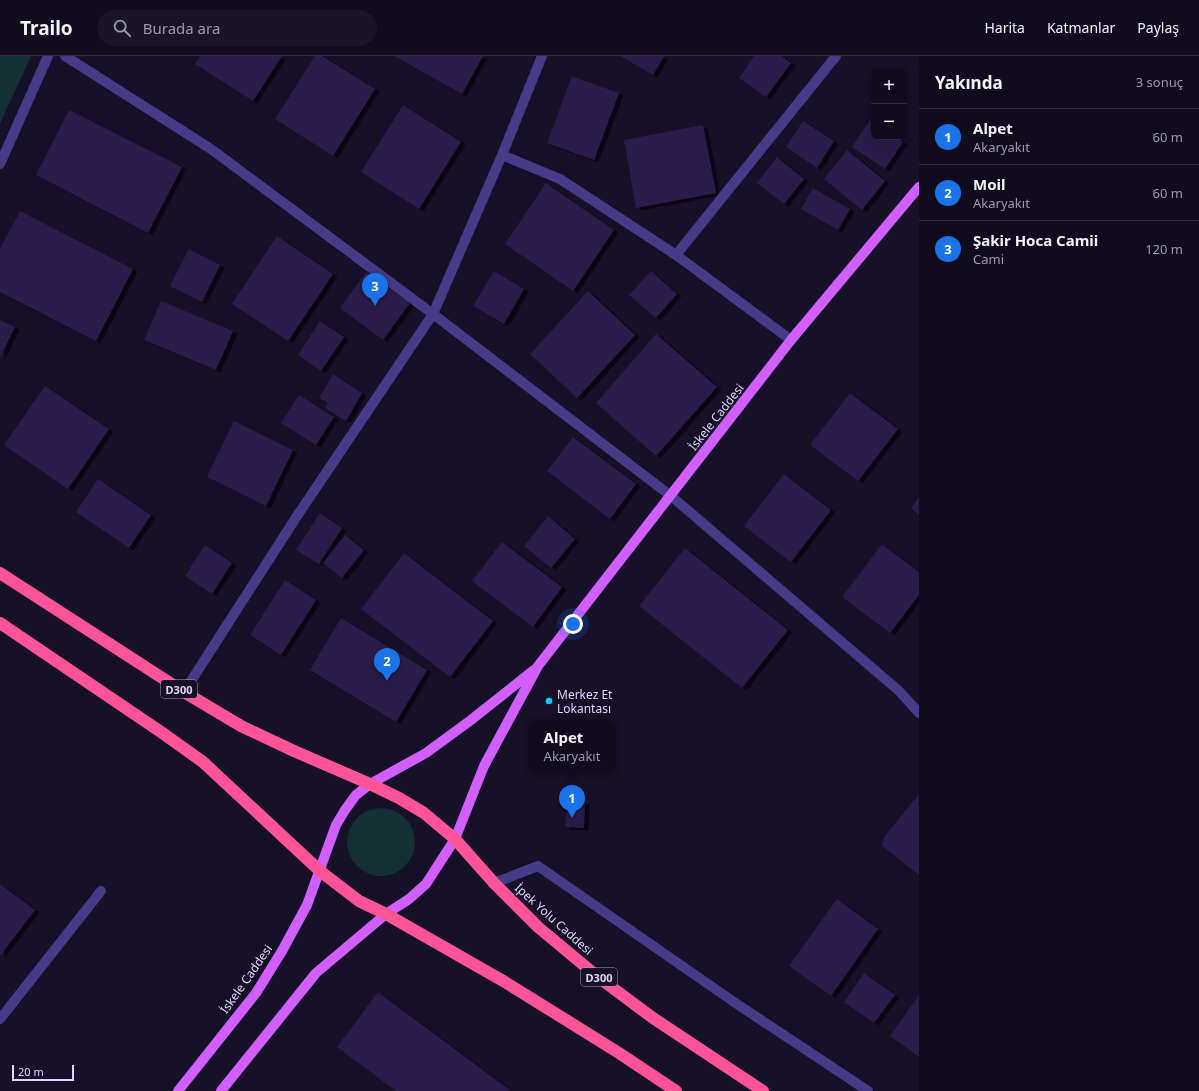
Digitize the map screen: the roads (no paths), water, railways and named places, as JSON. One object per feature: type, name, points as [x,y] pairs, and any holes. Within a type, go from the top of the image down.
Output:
[{"type":"highway","name":"D300","points":[[0,574],[184,692],[241,726],[294,752],[370,784]]},
{"type":"highway","points":[[0,623],[203,762],[320,871],[359,901],[386,914],[505,982],[619,1053],[676,1091]]},
{"type":"highway","points":[[370,784],[399,798],[424,813],[455,839]]},
{"type":"highway","name":"İpek Yolu Caddesi","points":[[455,839],[538,927],[598,977],[653,1018],[763,1091]]},
{"type":"main road","name":"İskele Caddesi","points":[[538,666],[791,340],[919,187]]},
{"type":"main road","points":[[320,871],[336,825],[356,794],[370,784],[426,753],[471,720],[538,666]]},
{"type":"main road","points":[[221,1091],[316,973],[386,914],[409,899],[426,884],[455,839],[484,766],[538,666]]},
{"type":"main road","name":"İskele Caddesi","points":[[178,1091],[256,993],[282,951],[307,905],[320,871]]},
{"type":"street","points":[[0,164],[48,56]]},
{"type":"street","points":[[65,56],[211,149],[433,314],[671,496],[898,690],[919,712]]},
{"type":"street","points":[[184,692],[297,516],[433,314],[502,155],[542,56]]},
{"type":"street","points":[[676,255],[836,56]]},
{"type":"street","points":[[502,155],[560,179],[676,255],[791,340]]},
{"type":"street","points":[[494,882],[538,866],[734,1002],[868,1091]]},
{"type":"street","points":[[0,1019],[101,891]]},
{"type":"place","name":"Şakir Hoca Camii","points":[[375,306]]},
{"type":"place","name":"Moil","points":[[387,681]]},
{"type":"place","name":"Merkez Et Lokantası","points":[[549,701]]},
{"type":"place","name":"Alpet","points":[[572,818]]}]
